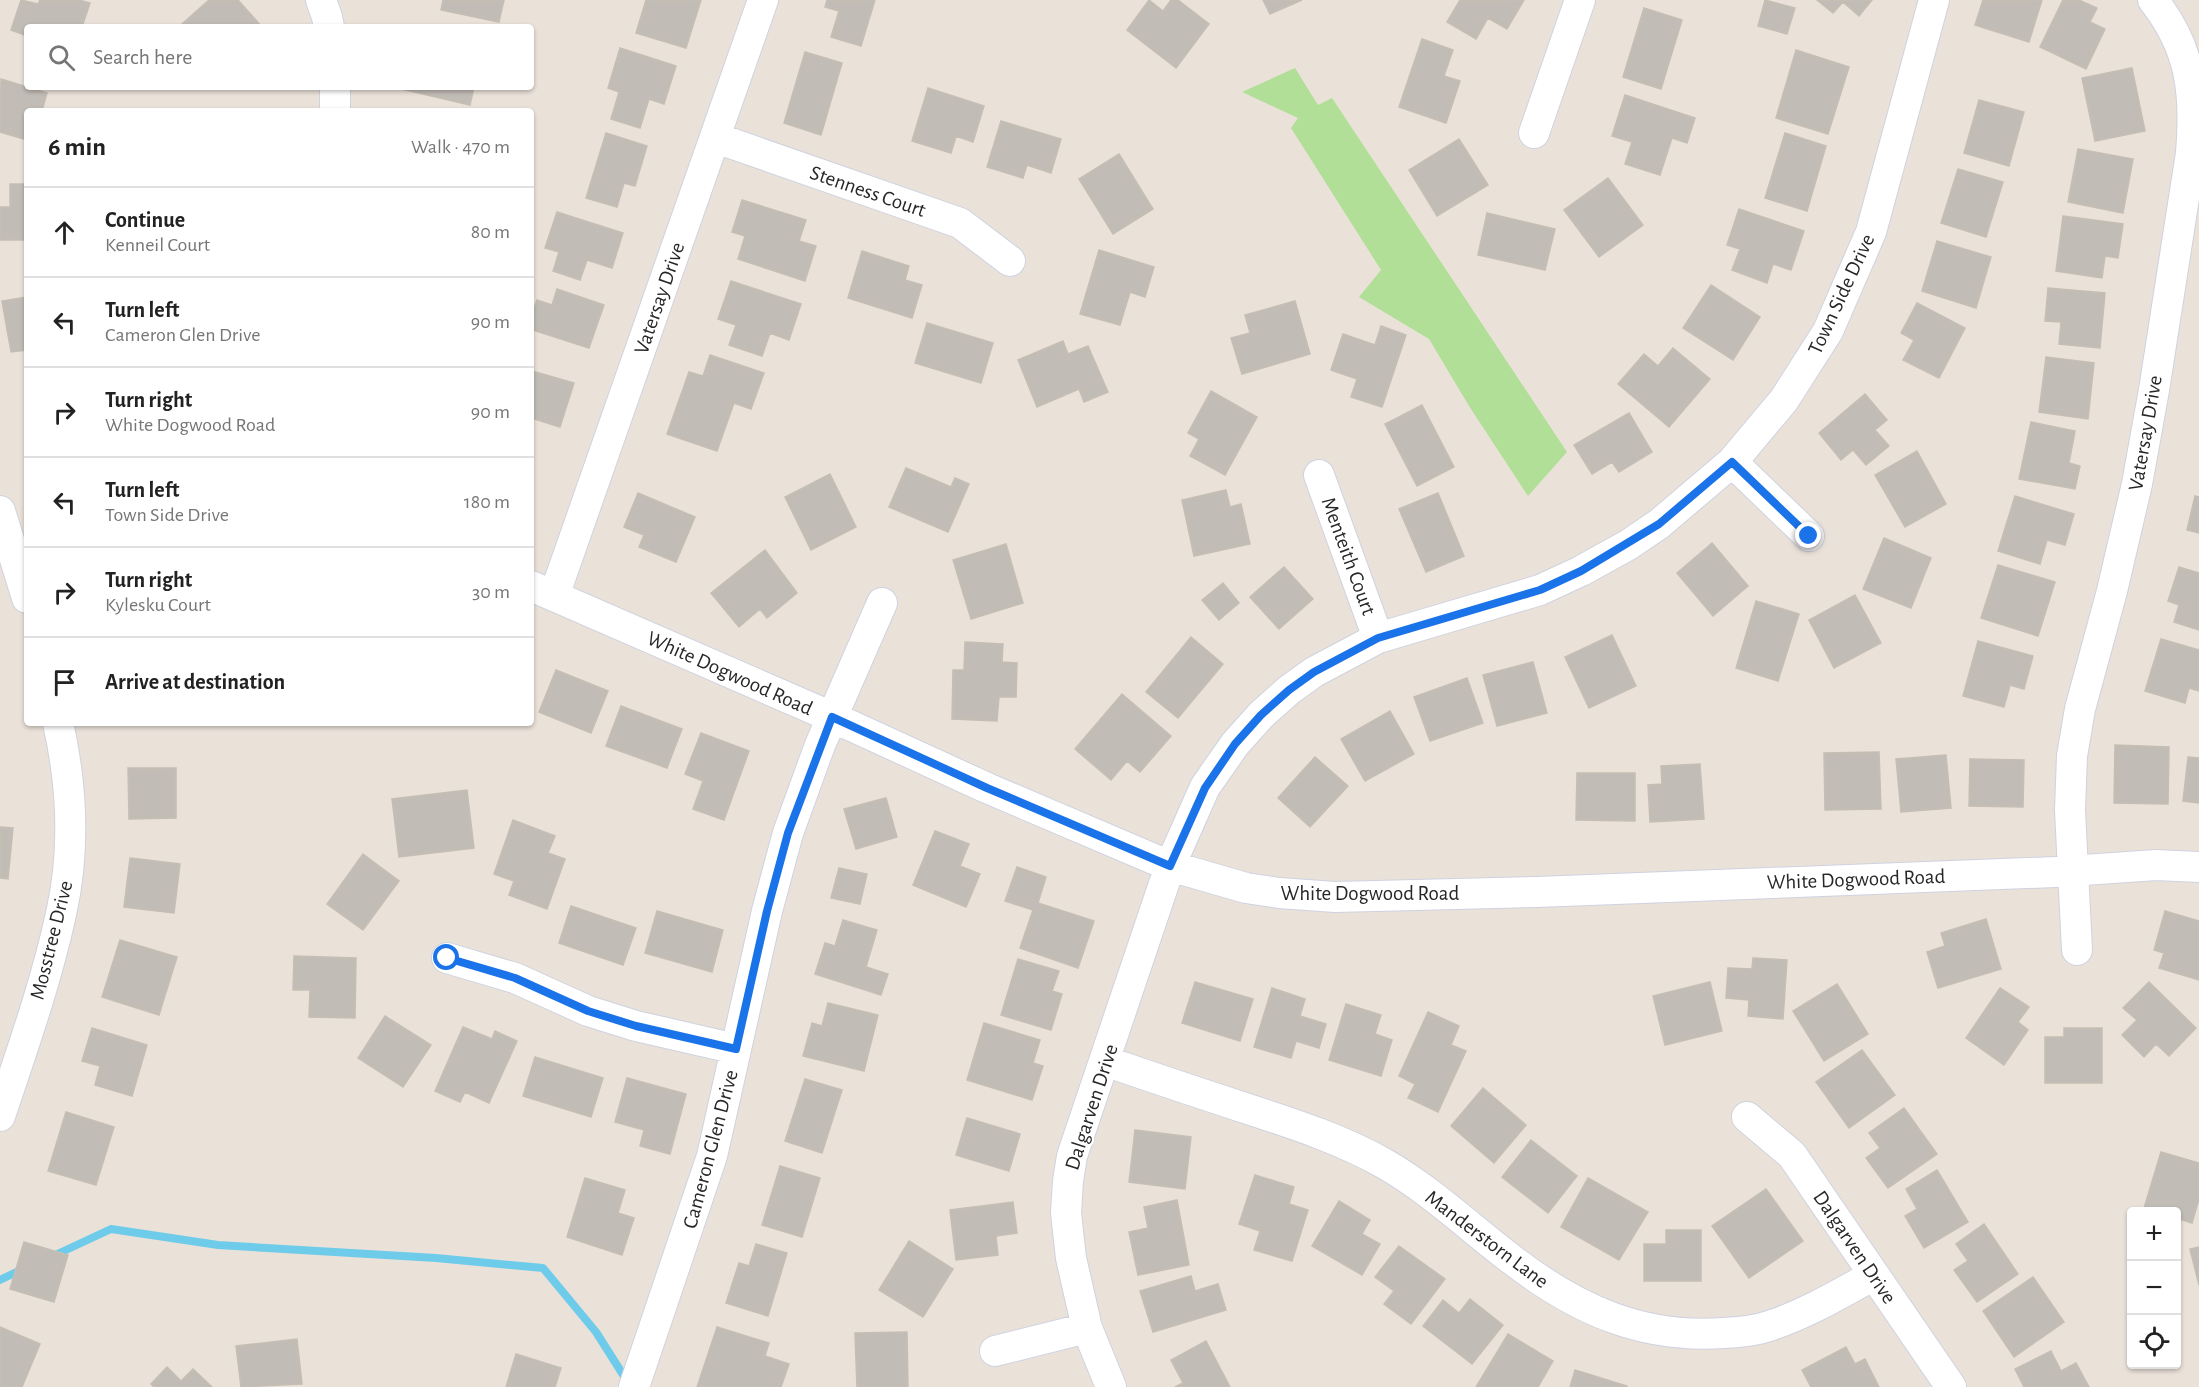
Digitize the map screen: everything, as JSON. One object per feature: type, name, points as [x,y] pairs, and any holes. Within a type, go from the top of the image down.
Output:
[{"type":"street","points":[[321,0],[328,24]]},
{"type":"street","name":"Vatersay Drive","points":[[542,591],[716,138],[763,0]]},
{"type":"street","points":[[1534,133],[1580,0]]},
{"type":"street","name":"Town Side Drive","points":[[1170,866],[1205,788],[1235,744],[1261,715],[1314,672],[1378,638],[1540,590],[1581,571],[1659,524],[1732,462],[1784,400],[1806,369],[1843,299],[1871,232],[1934,0]]},
{"type":"street","name":"Vatersay Drive","points":[[2077,950],[2075,870],[2070,810],[2072,756],[2080,710],[2112,591],[2137,484],[2154,390],[2193,131],[2192,90],[2187,63],[2178,38],[2153,0]]},
{"type":"street","points":[[335,90],[335,108]]},
{"type":"street","name":"Stenness Court","points":[[716,138],[960,223],[1010,261]]},
{"type":"street","points":[[1732,462],[1809,536]]},
{"type":"street","name":"Menteith Court","points":[[1319,475],[1378,638]]},
{"type":"street","points":[[0,511],[19,583]]},
{"type":"street","name":"White Dogwood Road","points":[[542,591],[832,717],[987,788],[1170,866],[1246,888],[1335,897],[1526,892],[2156,866],[2199,867]]},
{"type":"street","name":"Cameron Glen Drive","points":[[634,1387],[678,1263],[712,1156],[767,911],[788,833],[832,717],[882,603]]},
{"type":"street","name":"Mosstree Drive","points":[[0,1116],[10,1053],[61,914],[68,867],[70,822],[68,779],[59,726]]},
{"type":"street","name":"Dalgarven Drive","points":[[1111,1387],[1087,1328],[1071,1258],[1066,1213],[1068,1181],[1072,1156],[1170,866]]},
{"type":"street","points":[[447,958],[515,978],[588,1011],[636,1026],[736,1049]]},
{"type":"street","name":"Manderstorn Lane","points":[[1105,1061],[1294,1124],[1347,1145],[1386,1165],[1428,1194],[1516,1263],[1561,1294],[1604,1316],[1644,1328],[1677,1334],[1708,1335],[1749,1332],[1795,1317],[1874,1275]]},
{"type":"street","name":"Dalgarven Drive","points":[[1747,1117],[1792,1155],[1951,1387]]},
{"type":"street","points":[[995,1351],[1087,1328]]},
{"type":"green space","points":[[1295,68],[1318,105],[1332,98],[1567,452],[1528,496],[1469,406],[1429,339],[1359,297],[1381,270],[1291,128],[1298,118],[1242,92]]},
{"type":"building","points":[[21,0],[38,4],[40,0],[79,0],[90,3],[83,24],[24,24],[24,35],[11,30]]},
{"type":"building","points":[[209,0],[238,0],[259,24],[182,24]]},
{"type":"building","points":[[443,0],[504,0],[499,22],[441,10]]},
{"type":"building","points":[[646,0],[701,0],[686,48],[636,33]]},
{"type":"building","points":[[827,0],[875,0],[861,46],[831,37],[839,11],[825,7]]},
{"type":"building","points":[[1149,0],[1163,11],[1171,0],[1178,0],[1209,24],[1176,68],[1127,30]]},
{"type":"building","points":[[1263,0],[1302,0],[1270,14]]},
{"type":"building","points":[[1460,0],[1524,0],[1507,29],[1488,18],[1476,39],[1447,22]]},
{"type":"building","points":[[1765,0],[1795,8],[1787,34],[1758,26]]},
{"type":"building","points":[[1817,0],[1872,0],[1859,16],[1843,2],[1833,13]]},
{"type":"building","points":[[1983,0],[2042,0],[2029,42],[1975,25]]},
{"type":"building","points":[[2063,0],[2079,0],[2097,8],[2090,22],[2105,29],[2086,69],[2040,47]]},
{"type":"building","points":[[1644,8],[1682,20],[1661,89],[1623,77]]},
{"type":"building","points":[[1422,39],[1453,50],[1444,76],[1460,81],[1446,123],[1399,107]]},
{"type":"building","points":[[620,48],[676,66],[664,104],[649,99],[640,128],[611,119],[619,92],[608,88]]},
{"type":"building","points":[[1796,50],[1849,67],[1828,134],[1776,118]]},
{"type":"building","points":[[805,52],[842,63],[821,135],[784,123]]},
{"type":"building","points":[[2132,68],[2145,131],[2095,141],[2082,78]]},
{"type":"building","points":[[1,79],[24,86],[24,90],[47,93],[43,108],[24,108],[24,139],[0,132]]},
{"type":"building","points":[[928,88],[984,106],[973,142],[956,136],[951,153],[912,141]]},
{"type":"building","points":[[405,90],[473,90],[470,105]]},
{"type":"building","points":[[1625,95],[1695,118],[1687,143],[1672,138],[1660,175],[1625,164],[1632,142],[1612,136]]},
{"type":"building","points":[[1979,100],[2024,112],[2009,166],[1964,153]]},
{"type":"building","points":[[1001,121],[1061,139],[1051,173],[1027,165],[1023,178],[987,167]]},
{"type":"building","points":[[606,133],[647,146],[635,186],[624,183],[617,207],[586,198]]},
{"type":"building","points":[[1785,133],[1826,146],[1807,211],[1765,198]]},
{"type":"building","points":[[1459,139],[1488,185],[1437,216],[1409,170]]},
{"type":"building","points":[[2078,149],[2133,159],[2123,213],[2068,202]]},
{"type":"building","points":[[1119,154],[1153,209],[1113,234],[1079,179]]},
{"type":"building","points":[[1958,169],[2003,182],[1986,237],[1941,223]]},
{"type":"building","points":[[1608,178],[1643,225],[1599,257],[1564,210]]},
{"type":"building","points":[[10,184],[24,184],[24,240],[0,240],[0,207],[10,207]]},
{"type":"building","points":[[742,200],[806,220],[799,241],[816,246],[805,281],[738,259],[745,236],[732,232]]},
{"type":"building","points":[[1739,209],[1804,231],[1791,270],[1773,264],[1767,283],[1732,270],[1740,249],[1727,245]]},
{"type":"building","points":[[557,212],[623,233],[612,268],[587,260],[580,280],[553,271],[559,252],[545,248]]},
{"type":"building","points":[[1487,213],[1555,229],[1545,270],[1478,255]]},
{"type":"building","points":[[2063,216],[2123,224],[2118,258],[2105,256],[2102,278],[2056,271]]},
{"type":"building","points":[[1937,241],[1991,257],[1976,308],[1922,291]]},
{"type":"building","points":[[1099,250],[1154,267],[1145,297],[1130,292],[1120,325],[1080,314]]},
{"type":"building","points":[[862,251],[909,266],[905,280],[922,285],[912,318],[848,298]]},
{"type":"building","points":[[731,281],[801,304],[789,340],[770,333],[762,356],[729,345],[736,325],[718,319]]},
{"type":"building","points":[[1711,285],[1760,317],[1733,360],[1683,328]]},
{"type":"building","points":[[2048,288],[2105,293],[2100,348],[2059,344],[2061,322],[2045,321]]},
{"type":"building","points":[[557,289],[604,305],[589,348],[534,330],[534,309],[537,300],[552,305]]},
{"type":"building","points":[[24,297],[24,350],[11,352],[2,301]]},
{"type":"building","points":[[1295,301],[1310,354],[1242,374],[1231,338],[1250,333],[1245,315]]},
{"type":"building","points":[[1917,303],[1965,328],[1939,378],[1903,360],[1914,340],[1901,333]]},
{"type":"building","points":[[927,323],[993,343],[981,383],[915,363]]},
{"type":"building","points":[[1381,326],[1406,335],[1382,407],[1351,397],[1357,379],[1331,370],[1343,334],[1375,345]]},
{"type":"building","points":[[1063,341],[1068,354],[1088,346],[1108,392],[1084,402],[1079,389],[1037,407],[1018,360]]},
{"type":"building","points":[[1673,348],[1710,379],[1669,427],[1618,384],[1644,354],[1658,366]]},
{"type":"building","points":[[710,355],[764,373],[751,409],[734,403],[717,451],[667,434],[689,372],[703,376]]},
{"type":"building","points":[[2046,357],[2094,363],[2088,419],[2039,412]]},
{"type":"building","points":[[534,372],[574,383],[560,427],[534,419]]},
{"type":"building","points":[[1211,391],[1257,417],[1225,475],[1190,456],[1199,439],[1188,433]]},
{"type":"building","points":[[1865,394],[1887,420],[1875,430],[1889,446],[1866,465],[1853,450],[1841,460],[1819,433]]},
{"type":"building","points":[[1422,405],[1454,467],[1417,486],[1385,424]]},
{"type":"building","points":[[1629,413],[1652,452],[1619,472],[1612,462],[1592,474],[1574,445]]},
{"type":"building","points":[[2031,422],[2075,431],[2069,463],[2080,466],[2075,489],[2019,479]]},
{"type":"building","points":[[1917,451],[1946,504],[1905,527],[1875,475]]},
{"type":"building","points":[[906,468],[951,487],[955,478],[969,484],[948,532],[889,507]]},
{"type":"building","points":[[830,474],[856,527],[811,550],[785,497]]},
{"type":"building","points":[[1226,490],[1230,507],[1241,504],[1250,544],[1194,556],[1182,500]]},
{"type":"building","points":[[638,493],[695,517],[676,562],[639,547],[644,535],[624,527]]},
{"type":"building","points":[[1438,493],[1464,556],[1426,572],[1399,509]]},
{"type":"building","points":[[2015,496],[2074,514],[2065,545],[2047,540],[2040,564],[1998,551]]},
{"type":"building","points":[[2195,496],[2199,497],[2199,533],[2187,530]]},
{"type":"building","points":[[1884,538],[1931,558],[1911,608],[1863,589]]},
{"type":"building","points":[[1712,543],[1748,586],[1713,616],[1677,573]]},
{"type":"building","points":[[1006,544],[1023,603],[971,619],[953,560]]},
{"type":"building","points":[[765,550],[797,593],[767,618],[760,609],[739,627],[711,593]]},
{"type":"building","points":[[1998,565],[2055,582],[2038,636],[1981,618]]},
{"type":"building","points":[[1284,567],[1313,599],[1279,629],[1250,597]]},
{"type":"building","points":[[2179,567],[2199,573],[2199,630],[2174,622],[2179,605],[2168,601]]},
{"type":"building","points":[[1223,583],[1239,603],[1219,620],[1202,600]]},
{"type":"building","points":[[1855,595],[1881,643],[1834,668],[1809,620]]},
{"type":"building","points":[[1756,601],[1799,614],[1778,681],[1736,668]]},
{"type":"building","points":[[1612,635],[1636,686],[1589,708],[1565,657]]},
{"type":"building","points":[[1191,637],[1223,664],[1178,718],[1146,692]]},
{"type":"building","points":[[2161,639],[2199,650],[2199,691],[2189,688],[2185,703],[2145,691]]},
{"type":"building","points":[[1978,641],[2033,656],[2024,689],[2010,685],[2004,707],[1963,696]]},
{"type":"building","points":[[965,642],[1003,644],[1002,662],[1017,663],[1016,697],[999,697],[997,721],[952,719],[953,670],[964,670]]},
{"type":"building","points":[[1533,662],[1547,713],[1497,726],[1483,675]]},
{"type":"building","points":[[556,670],[608,691],[591,733],[539,712]]},
{"type":"building","points":[[1467,678],[1483,723],[1430,741],[1414,697]]},
{"type":"building","points":[[1122,694],[1171,736],[1140,772],[1127,761],[1111,780],[1075,749]]},
{"type":"building","points":[[621,706],[682,729],[667,768],[606,746]]},
{"type":"building","points":[[1390,711],[1414,754],[1365,781],[1341,739]]},
{"type":"building","points":[[701,733],[749,751],[724,820],[693,809],[703,781],[685,774]]},
{"type":"building","points":[[2115,745],[2169,747],[2168,804],[2114,803]]},
{"type":"building","points":[[1879,752],[1881,809],[1825,810],[1824,753]]},
{"type":"building","points":[[1946,755],[1951,808],[1901,812],[1896,759]]},
{"type":"building","points":[[1315,757],[1348,786],[1310,827],[1278,798]]},
{"type":"building","points":[[2188,757],[2199,758],[2199,803],[2183,801]]},
{"type":"building","points":[[1970,759],[2024,760],[2023,807],[1969,806]]},
{"type":"building","points":[[1700,764],[1704,819],[1650,822],[1648,785],[1662,784],[1661,766]]},
{"type":"building","points":[[128,768],[176,768],[176,818],[129,819]]},
{"type":"building","points":[[1577,773],[1635,773],[1635,821],[1576,820]]},
{"type":"building","points":[[467,790],[474,848],[399,857],[392,799]]},
{"type":"building","points":[[886,798],[897,837],[856,849],[844,809]]},
{"type":"building","points":[[513,820],[555,836],[548,853],[565,859],[547,909],[509,895],[514,881],[494,874]]},
{"type":"building","points":[[0,827],[13,828],[8,879],[0,878]]},
{"type":"building","points":[[935,831],[969,844],[960,866],[980,874],[966,907],[913,885]]},
{"type":"building","points":[[363,854],[399,881],[363,930],[327,904]]},
{"type":"building","points":[[130,858],[180,864],[174,913],[124,907]]},
{"type":"building","points":[[1017,867],[1046,877],[1038,903],[1094,921],[1078,968],[1020,948],[1033,910],[1005,901]]},
{"type":"building","points":[[839,868],[867,874],[860,904],[831,898]]},
{"type":"building","points":[[571,906],[636,928],[623,965],[559,943]]},
{"type":"building","points":[[657,911],[723,930],[712,972],[645,953]]},
{"type":"building","points":[[2165,911],[2199,921],[2199,980],[2159,968],[2164,953],[2154,950]]},
{"type":"building","points":[[1986,919],[2001,969],[1938,988],[1927,952],[1945,946],[1941,933]]},
{"type":"building","points":[[843,920],[877,930],[866,967],[888,974],[881,995],[815,974],[825,943],[835,946]]},
{"type":"building","points":[[120,940],[177,957],[159,1015],[102,997]]},
{"type":"building","points":[[294,956],[356,958],[355,1018],[309,1017],[310,990],[293,990]]},
{"type":"building","points":[[1753,958],[1787,960],[1783,1019],[1748,1016],[1749,1000],[1726,998],[1728,968],[1752,969]]},
{"type":"building","points":[[1018,959],[1059,971],[1052,991],[1062,994],[1051,1030],[1001,1015]]},
{"type":"building","points":[[1195,982],[1253,999],[1240,1041],[1182,1023]]},
{"type":"building","points":[[1710,982],[1722,1031],[1665,1045],[1653,996]]},
{"type":"building","points":[[2149,982],[2196,1028],[2169,1056],[2156,1044],[2144,1057],[2122,1035],[2137,1020],[2123,1008]]},
{"type":"building","points":[[1837,984],[1868,1034],[1824,1061],[1793,1011]]},
{"type":"building","points":[[1272,988],[1305,999],[1300,1016],[1326,1024],[1319,1048],[1296,1041],[1291,1058],[1254,1047]]},
{"type":"building","points":[[2000,988],[2029,1007],[2018,1022],[2028,1030],[2004,1065],[1966,1038]]},
{"type":"building","points":[[828,1003],[878,1015],[864,1071],[803,1056],[812,1023],[822,1026]]},
{"type":"building","points":[[1346,1004],[1381,1015],[1375,1034],[1392,1040],[1381,1076],[1329,1060]]},
{"type":"building","points":[[1428,1012],[1459,1026],[1451,1045],[1466,1051],[1438,1112],[1408,1098],[1415,1084],[1399,1076]]},
{"type":"building","points":[[385,1016],[431,1045],[403,1087],[358,1058]]},
{"type":"building","points":[[984,1023],[1040,1040],[1033,1063],[1043,1066],[1032,1100],[967,1080]]},
{"type":"building","points":[[463,1027],[492,1039],[495,1031],[517,1041],[489,1103],[465,1092],[460,1102],[435,1091]]},
{"type":"building","points":[[92,1028],[147,1045],[132,1096],[95,1085],[100,1066],[82,1061]]},
{"type":"building","points":[[2064,1028],[2102,1028],[2102,1083],[2045,1083],[2045,1037],[2064,1037]]},
{"type":"building","points":[[1862,1050],[1895,1095],[1849,1128],[1816,1082]]},
{"type":"building","points":[[535,1057],[603,1078],[591,1117],[523,1096]]},
{"type":"building","points":[[627,1078],[686,1094],[670,1154],[640,1146],[644,1130],[615,1122]]},
{"type":"building","points":[[805,1079],[842,1090],[822,1153],[785,1141]]},
{"type":"building","points":[[1483,1088],[1526,1125],[1494,1163],[1451,1126]]},
{"type":"building","points":[[1904,1108],[1937,1154],[1888,1188],[1866,1158],[1880,1148],[1869,1133]]},
{"type":"building","points":[[66,1112],[114,1127],[96,1185],[48,1171]]},
{"type":"building","points":[[967,1118],[1020,1134],[1009,1171],[956,1155]]},
{"type":"building","points":[[1135,1130],[1191,1137],[1185,1189],[1129,1182]]},
{"type":"building","points":[[1531,1140],[1577,1176],[1548,1213],[1502,1177]]},
{"type":"building","points":[[2161,1152],[2199,1163],[2199,1199],[2192,1223],[2181,1220],[2181,1207],[2144,1207]]},
{"type":"building","points":[[780,1166],[820,1178],[802,1237],[762,1225]]},
{"type":"building","points":[[1937,1170],[1968,1222],[1924,1248],[1905,1216],[1917,1209],[1906,1189]]},
{"type":"building","points":[[1255,1175],[1294,1187],[1289,1204],[1308,1210],[1292,1261],[1254,1250],[1260,1231],[1239,1224]]},
{"type":"building","points":[[585,1178],[625,1190],[618,1213],[634,1218],[622,1255],[567,1237]]},
{"type":"building","points":[[1588,1178],[1648,1212],[1619,1260],[1561,1227]]},
{"type":"building","points":[[1766,1189],[1803,1241],[1749,1278],[1712,1226]]},
{"type":"building","points":[[1177,1200],[1189,1265],[1138,1275],[1129,1232],[1148,1228],[1144,1207]]},
{"type":"building","points":[[1339,1201],[1370,1220],[1362,1234],[1380,1244],[1362,1275],[1312,1246]]},
{"type":"building","points":[[1013,1202],[1017,1233],[996,1236],[998,1255],[956,1260],[950,1210]]},
{"type":"building","points":[[1984,1224],[2018,1274],[1977,1302],[1954,1270],[1968,1261],[1956,1244]]},
{"type":"building","points":[[1666,1230],[1701,1230],[1701,1281],[1644,1281],[1644,1244],[1666,1244]]},
{"type":"building","points":[[909,1241],[953,1269],[923,1317],[879,1290]]},
{"type":"building","points":[[24,1242],[68,1255],[54,1302],[10,1289]]},
{"type":"building","points":[[756,1244],[787,1253],[768,1316],[726,1303],[739,1263],[749,1266]]},
{"type":"building","points":[[1399,1246],[1445,1279],[1411,1324],[1384,1304],[1394,1291],[1375,1277]]},
{"type":"building","points":[[2199,1247],[2199,1285],[2190,1249]]},
{"type":"building","points":[[1191,1276],[1195,1291],[1218,1284],[1226,1310],[1153,1332],[1140,1291]]},
{"type":"building","points":[[2033,1277],[2064,1322],[2014,1357],[1983,1311]]},
{"type":"building","points":[[1470,1299],[1503,1325],[1472,1364],[1423,1326],[1443,1300],[1459,1313]]},
{"type":"building","points":[[0,1327],[40,1344],[22,1387],[0,1387]]},
{"type":"building","points":[[717,1327],[769,1343],[765,1356],[789,1364],[781,1387],[697,1387]]},
{"type":"building","points":[[907,1332],[908,1387],[857,1387],[855,1333]]},
{"type":"building","points":[[1508,1334],[1553,1361],[1538,1387],[1476,1387]]},
{"type":"building","points":[[297,1339],[302,1384],[241,1387],[236,1346]]},
{"type":"building","points":[[1206,1341],[1230,1387],[1175,1387],[1183,1383],[1171,1360]]},
{"type":"building","points":[[1846,1347],[1855,1364],[1865,1359],[1879,1387],[1811,1387],[1802,1370]]},
{"type":"building","points":[[2051,1351],[2061,1371],[2076,1363],[2089,1387],[2024,1387],[2015,1369]]},
{"type":"building","points":[[516,1354],[561,1368],[555,1387],[506,1387]]},
{"type":"building","points":[[167,1367],[181,1381],[193,1369],[212,1387],[154,1387],[151,1384]]},
{"type":"building","points":[[1575,1370],[1627,1386],[1627,1387],[1570,1387]]},
{"type":"waterway","points":[[51,1257],[111,1229],[218,1245],[436,1258],[543,1268],[596,1332],[627,1381]]},
{"type":"waterway","points":[[0,1280],[23,1269]]},
{"type":"route","points":[[447,958],[515,978],[588,1011],[636,1026],[736,1049],[767,911],[788,833],[832,717],[987,788],[1170,866],[1205,788],[1235,744],[1261,715],[1314,672],[1378,638],[1540,590],[1581,571],[1659,524],[1732,462],[1809,536]]}]
